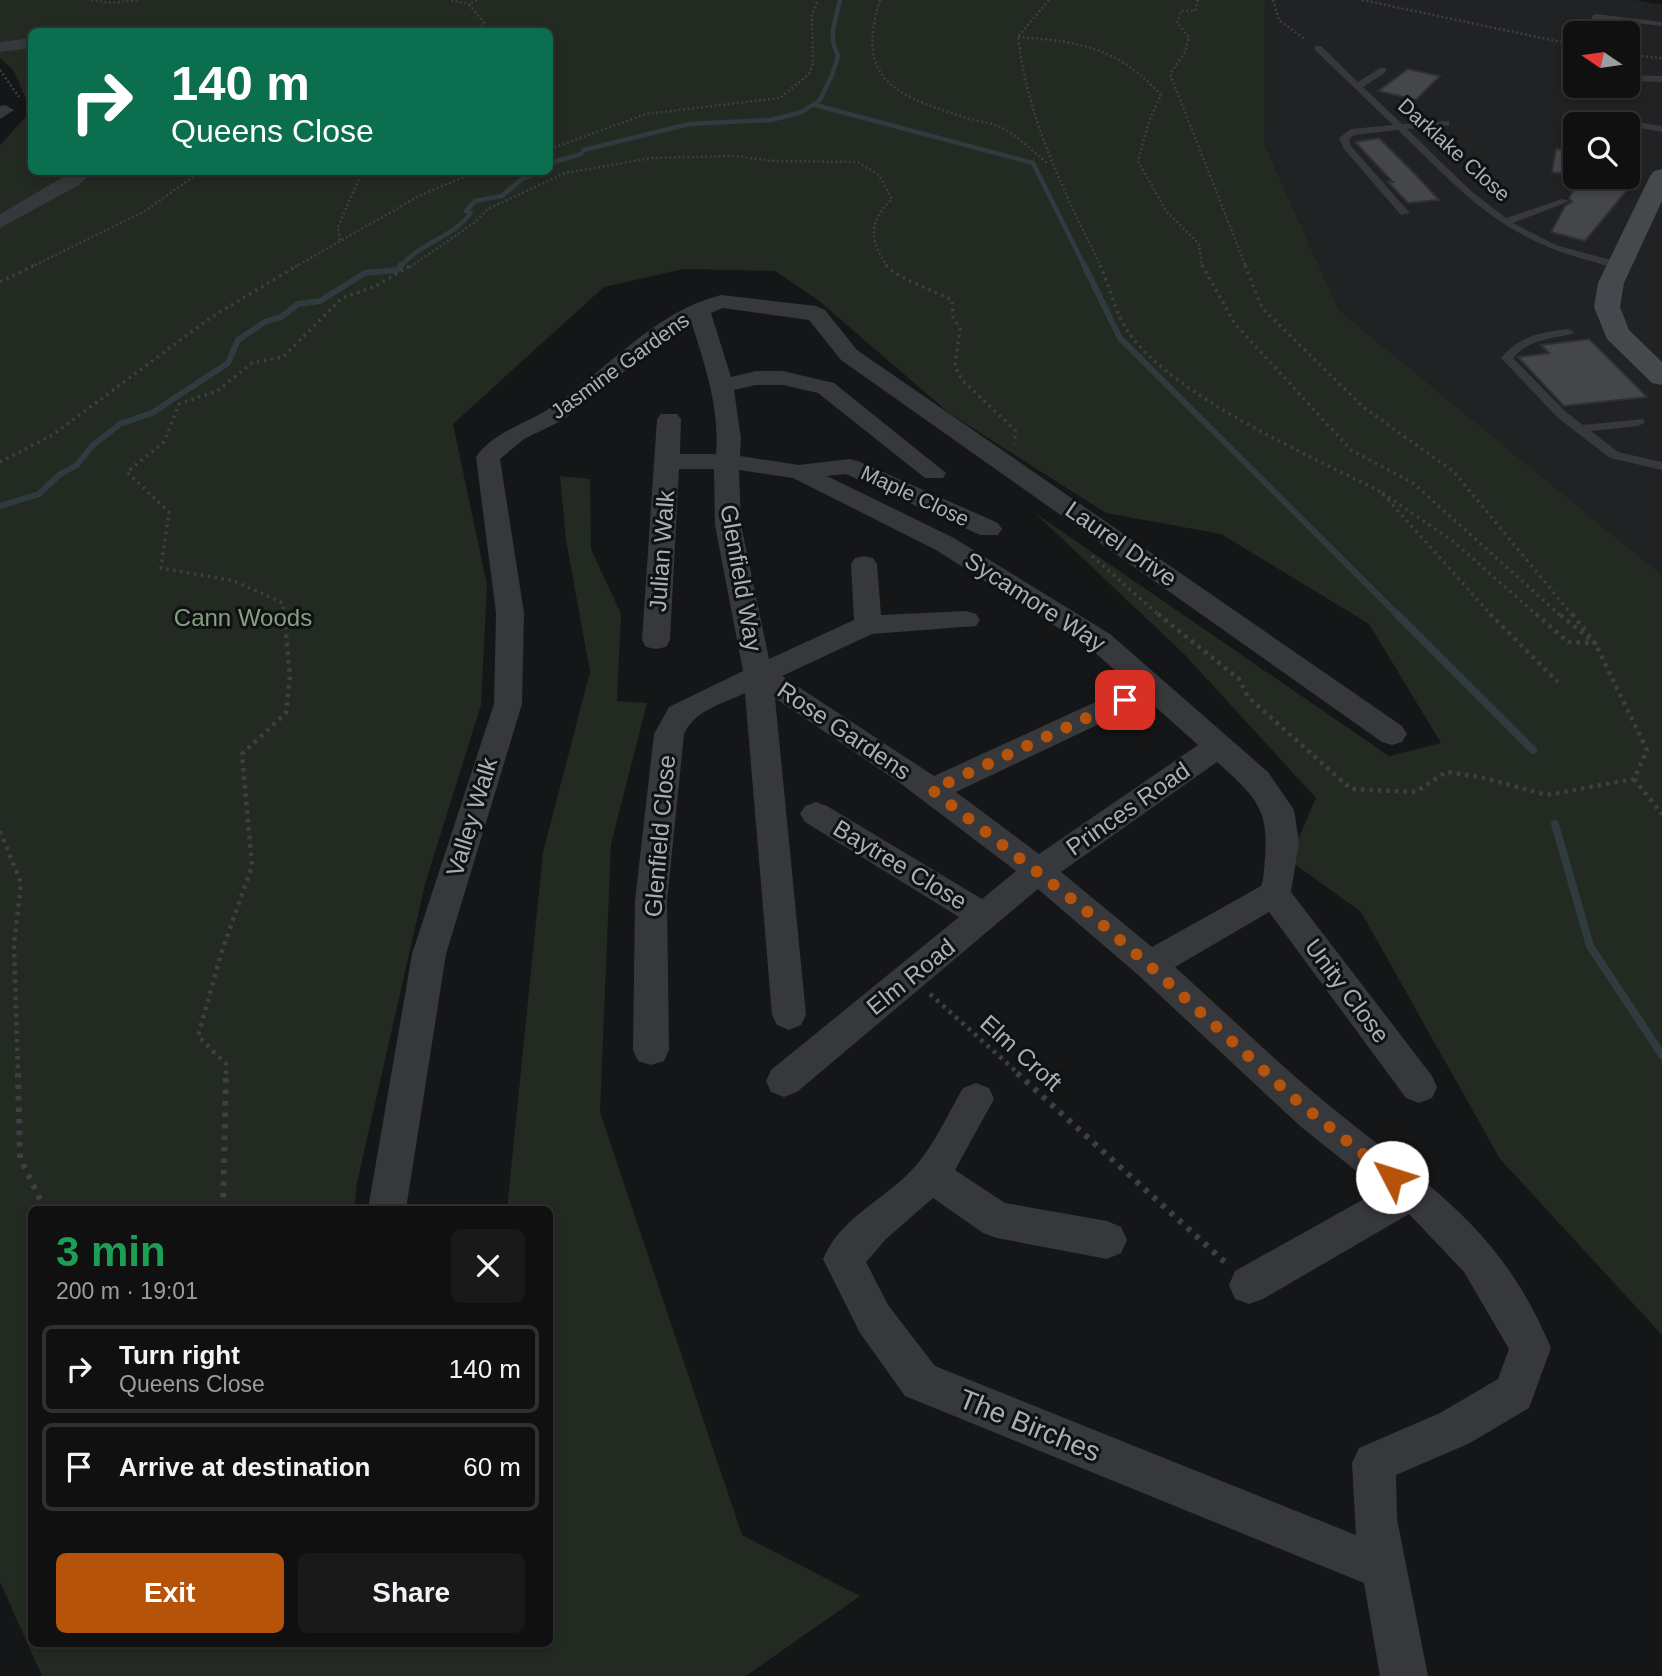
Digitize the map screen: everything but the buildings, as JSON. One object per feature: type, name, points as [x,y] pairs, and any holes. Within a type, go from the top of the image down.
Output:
[{"type":"street","points":[[0,47],[28,44]]},
{"type":"street","points":[[0,222],[79,175]]},
{"type":"street","points":[[1662,176],[1656,207],[1611,283],[1607,307],[1616,332],[1662,377]]},
{"type":"street","name":"Jasmine Gardens","points":[[516,434],[555,415],[637,350],[699,310],[721,302],[808,310]]},
{"type":"street","name":"Glenfield Way","points":[[699,310],[722,386],[729,439],[728,525],[758,674],[789,1015]]},
{"type":"street","name":"Laurel Drive","points":[[808,310],[817,315],[849,355],[1392,734]]},
{"type":"street","points":[[722,386],[756,378],[783,378],[826,388],[934,473]]},
{"type":"street","name":"Julian Walk","points":[[656,640],[669,419]]},
{"type":"street","name":"Valley Walk","points":[[387,1206],[429,954],[508,704],[510,613],[488,457],[516,434]]},
{"type":"street","name":"Julian Walk","points":[[667,462],[727,461]]},
{"type":"street","name":"Sycamore Way","points":[[727,461],[799,472],[945,544],[1100,641],[1257,780],[1279,810],[1283,842],[1279,880],[1274,894]]},
{"type":"street","name":"Maple Close","points":[[799,472],[849,466],[989,529]]},
{"type":"street","points":[[864,564],[868,625],[966,620]]},
{"type":"street","name":"Glenfield Close","points":[[652,1050],[651,901],[669,734],[679,713],[868,625]]},
{"type":"street","name":"Rose Gardens","points":[[758,674],[818,711],[932,790],[1037,872],[1149,965],[1296,1100],[1456,1233],[1497,1285],[1530,1348],[1514,1393],[1455,1428],[1374,1463],[1375,1519],[1385,1569]]},
{"type":"street","points":[[932,790],[1125,700]]},
{"type":"street","name":"Princes Road","points":[[1037,872],[1218,746]]},
{"type":"street","name":"Baytree Close","points":[[816,814],[985,917]]},
{"type":"street","name":"Elm Road","points":[[784,1081],[1037,872]]},
{"type":"street","points":[[1149,965],[1274,894]]},
{"type":"street","name":"Unity Close","points":[[1274,894],[1419,1087]]},
{"type":"street","name":"The Birches","points":[[976,1100],[930,1176],[872,1226],[843,1259],[874,1319],[920,1381],[1385,1569]]},
{"type":"street","points":[[930,1176],[997,1220],[1107,1240]]},
{"type":"street","points":[[1249,1285],[1410,1193]]},
{"type":"street","points":[[1385,1569],[1404,1676]]},
{"type":"lane","points":[[1595,21],[1596,16],[1637,21]]},
{"type":"lane","points":[[1640,21],[1662,24]]},
{"type":"lane","name":"Darklake Close","points":[[1318,48],[1468,193],[1505,222],[1552,247],[1621,266]]},
{"type":"lane","points":[[1356,85],[1365,84],[1383,70]]},
{"type":"lane","points":[[1640,78],[1662,79]]},
{"type":"lane","points":[[1405,213],[1347,147],[1344,138],[1351,132],[1446,123]]},
{"type":"lane","points":[[1640,126],[1662,129]]},
{"type":"lane","points":[[1505,222],[1565,201]]},
{"type":"lane","points":[[1568,332],[1530,337],[1517,345],[1507,358],[1580,429],[1614,455],[1662,467]]},
{"type":"lane","points":[[1580,429],[1639,422]]},
{"type":"path","points":[[91,0],[112,3],[138,0]]},
{"type":"path","points":[[451,0],[468,4],[484,23],[480,28]]},
{"type":"path","points":[[468,4],[477,0]]},
{"type":"path","points":[[553,148],[646,114],[780,98],[799,88],[814,66],[815,48],[810,27],[818,0]]},
{"type":"path","points":[[880,0],[868,45],[874,68],[889,86],[963,117],[1000,127],[1048,163]]},
{"type":"path","points":[[1049,0],[1018,37],[1020,75],[1048,163],[1107,280],[1130,336],[1180,380],[1234,414],[1381,492],[1453,541],[1568,642],[1595,643]]},
{"type":"path","points":[[1198,0],[1195,11],[1181,11],[1177,23],[1189,37],[1185,52],[1170,74],[1262,308],[1363,407],[1454,472],[1595,643],[1647,750],[1634,779]]},
{"type":"path","points":[[1273,0],[1273,16],[1279,23],[1318,48]]},
{"type":"path","points":[[1362,0],[1427,16],[1563,43]]},
{"type":"path","points":[[1018,37],[1058,40],[1105,50],[1144,73],[1161,95],[1149,121],[1138,161],[1166,211],[1199,244],[1202,266],[1235,324],[1351,450],[1413,483],[1550,608],[1595,643]]},
{"type":"path","points":[[1640,56],[1662,58]]},
{"type":"path","points":[[223,1206],[226,1063],[198,1036],[221,954],[252,866],[242,754],[286,713],[290,676],[283,603],[234,581],[161,568],[169,512],[127,472],[164,442],[178,404],[217,391],[252,363],[283,358],[342,298],[374,287],[408,268],[474,223],[488,209],[565,173],[666,158],[735,156],[772,161],[858,162],[879,175],[892,199],[879,209],[870,226],[876,252],[894,275],[913,279],[952,300],[953,317],[960,329],[955,366],[962,380],[1015,430],[1013,468]]},
{"type":"path","points":[[0,282],[145,211],[196,175]]},
{"type":"path","points":[[340,240],[338,227],[361,175]]},
{"type":"path","points":[[0,462],[54,434],[210,318],[419,196],[468,175]]},
{"type":"path","points":[[1381,492],[1508,634],[1558,682]]},
{"type":"path","points":[[1089,521],[1079,543],[1124,587],[1240,679],[1248,697],[1351,789],[1416,792],[1446,772],[1480,777],[1547,795],[1634,779]]},
{"type":"path","points":[[1634,779],[1662,814]]},
{"type":"path","points":[[0,831],[21,883],[14,945],[20,1158],[44,1206]]},
{"type":"path","name":"Elm Croft","points":[[912,977],[1249,1285]]},
{"type":"shaded area","points":[[1265,0],[1635,0],[1662,5],[1662,575],[1339,310],[1264,143]]},
{"type":"green space","name":"Cann Woods","points":[[0,0],[1265,0],[1264,143],[1339,310],[1662,575],[1662,1335],[1500,1159],[1361,912],[1289,860],[1316,798],[1185,655],[1035,513],[1389,756],[1441,743],[1369,624],[1221,534],[1106,513],[949,413],[818,300],[775,271],[684,269],[604,287],[453,424],[487,585],[481,705],[425,884],[357,1183],[354,1206],[28,1206],[28,1645],[0,1582],[0,145],[28,114],[28,175],[553,175],[553,28],[28,28],[28,104],[14,71],[0,58]]},
{"type":"green space","name":"Cann Woods","points":[[560,476],[590,479],[591,549],[621,614],[617,701],[647,703],[611,844],[600,1112],[742,1535],[860,1596],[746,1676],[42,1676],[29,1647],[553,1647],[553,1206],[507,1206],[543,852],[590,672],[566,540]]},
{"type":"waterway","points":[[553,162],[581,154],[584,150],[689,124],[771,120],[802,112],[820,100],[832,75],[838,56],[833,42],[833,29],[840,0]]},
{"type":"waterway","points":[[815,105],[1033,163],[1084,265]]},
{"type":"waterway","points":[[400,267],[463,221],[471,213],[466,211],[475,201],[502,196],[522,179],[533,175]]},
{"type":"waterway","points":[[0,506],[39,494],[59,475],[77,465],[92,446],[120,424],[152,413],[228,363],[238,340],[265,322],[281,317],[298,304],[320,301],[365,273],[397,270],[401,265]]},
{"type":"waterway","points":[[1084,265],[1120,338],[1399,616]]},
{"type":"waterway","points":[[1399,616],[1533,750]]},
{"type":"waterway","points":[[1555,824],[1590,946],[1662,1055]]},
{"type":"route","points":[[1125,700],[932,790],[1082,907],[1296,1100],[1392,1177]]}]
